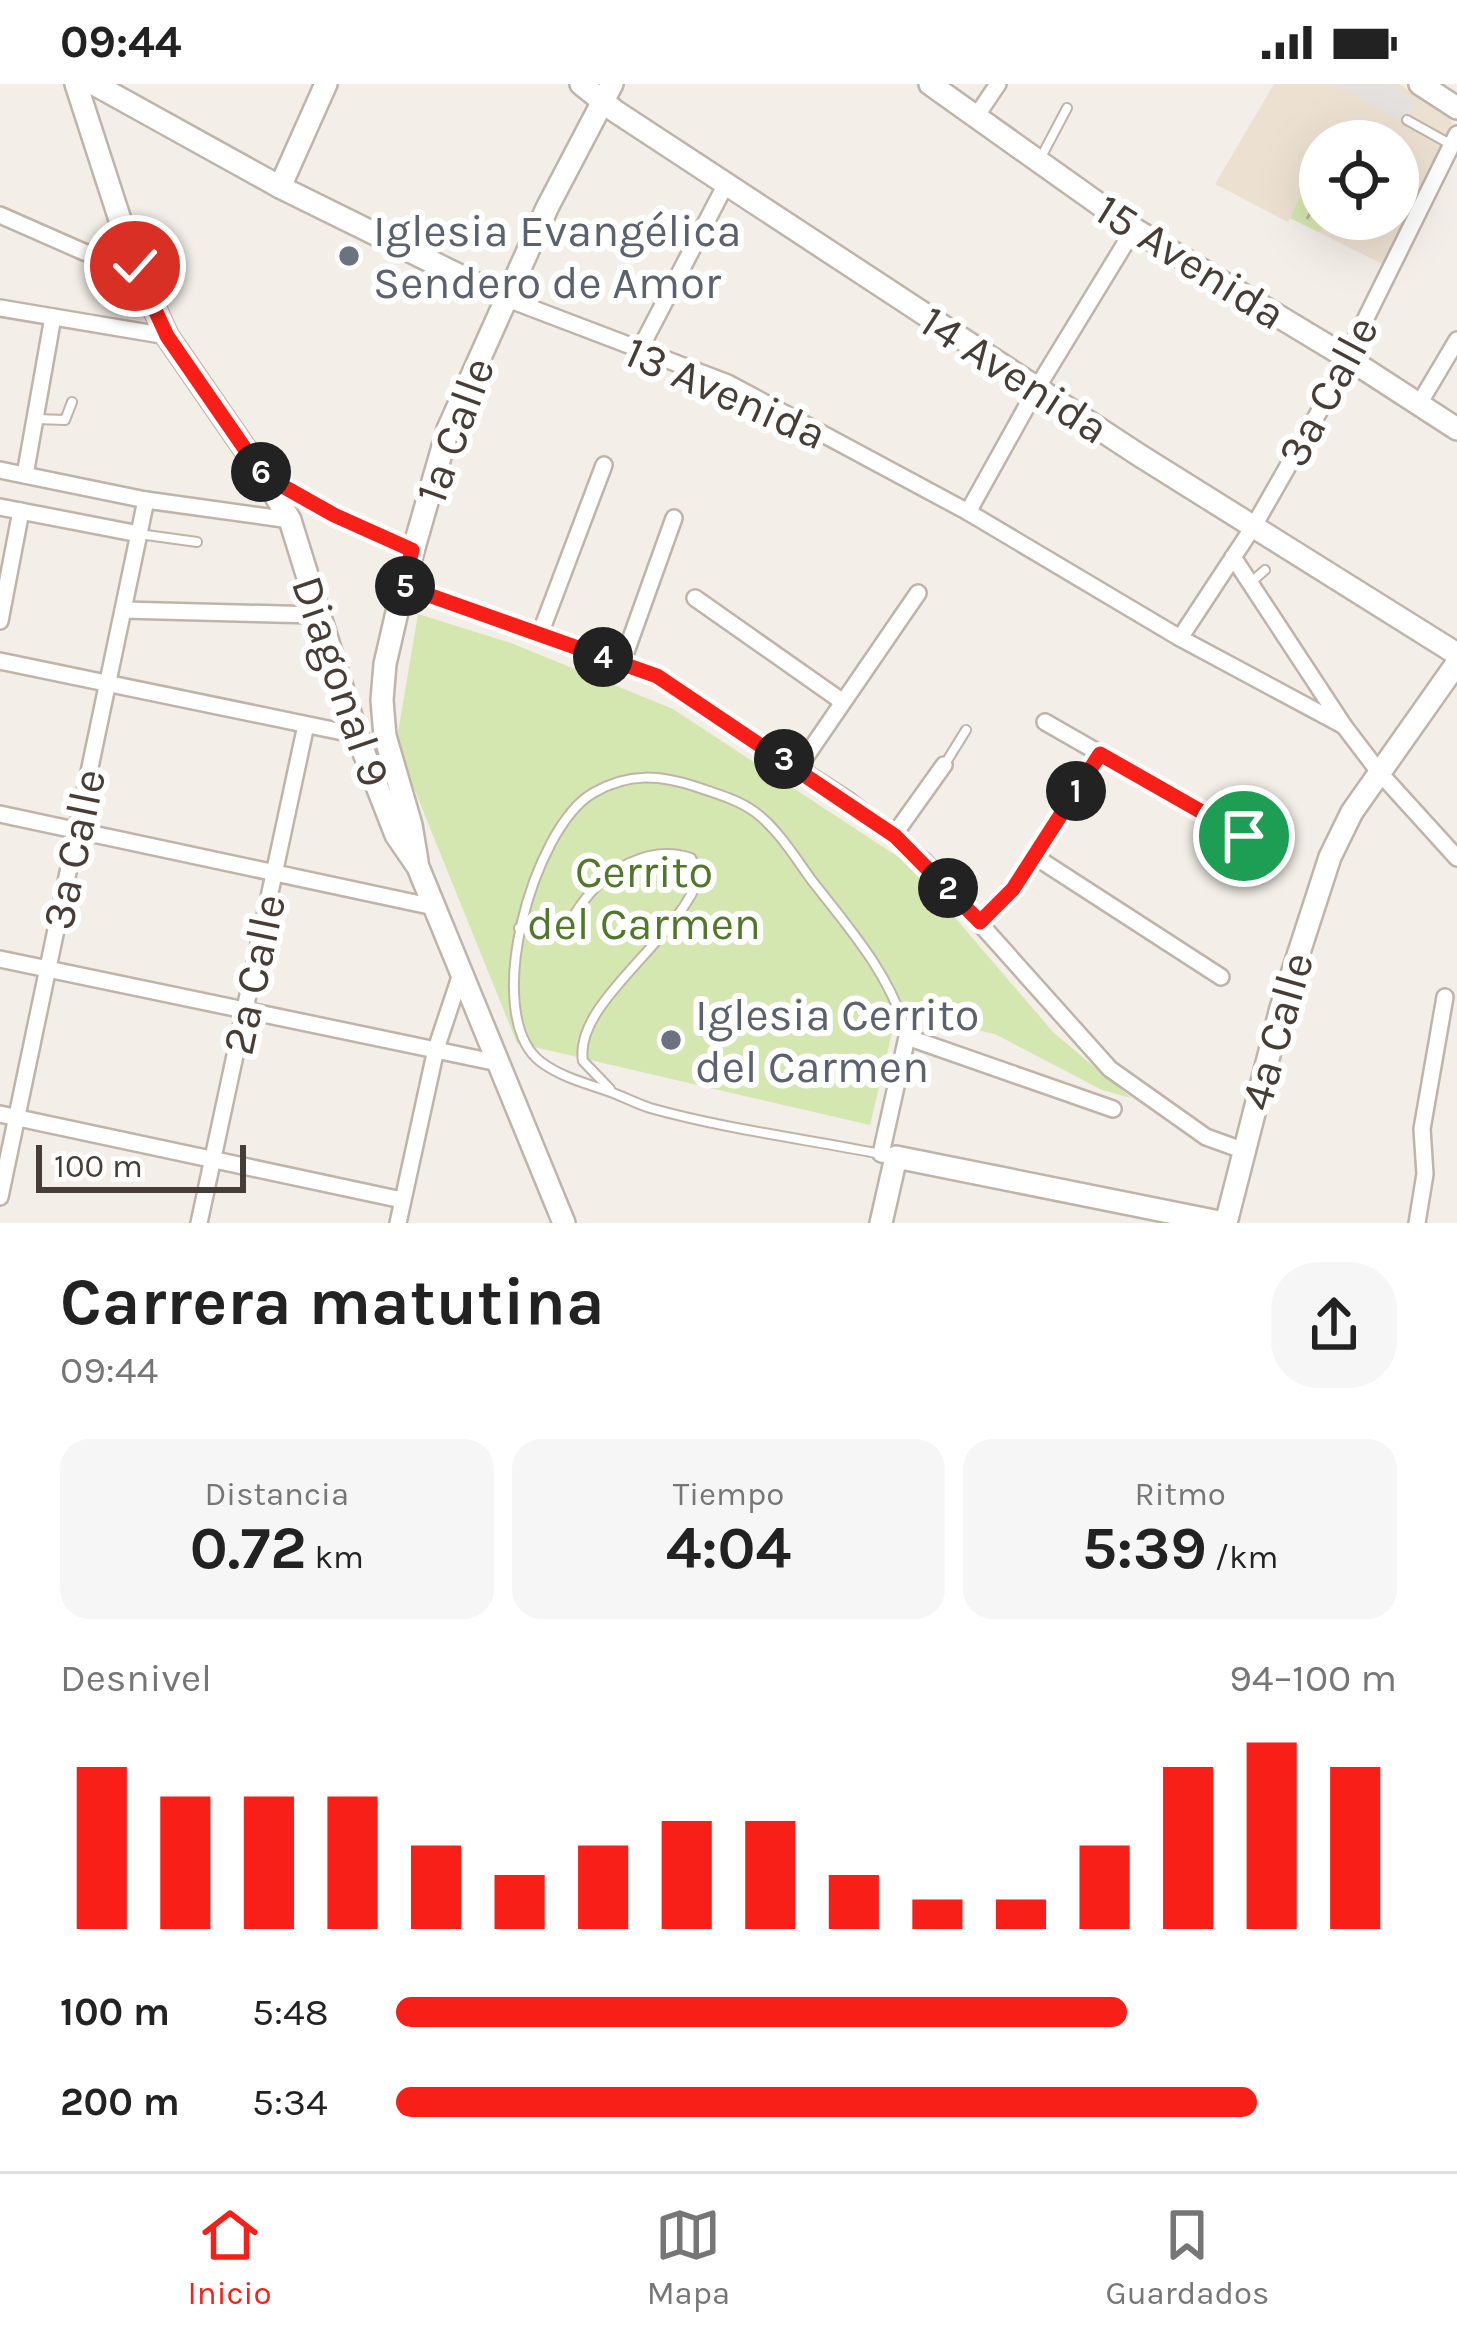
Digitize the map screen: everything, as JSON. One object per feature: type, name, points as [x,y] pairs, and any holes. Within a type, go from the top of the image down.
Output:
[{"type":"street","name":"Diagonal 9","points":[[76,84],[135,266],[167,336],[290,520],[357,735],[396,835],[418,867],[564,1223]]},
{"type":"street","points":[[280,187],[326,84]]},
{"type":"street","name":"14 Avenida","points":[[581,84],[608,92],[616,111],[1457,659]]},
{"type":"street","name":"15 Avenida","points":[[930,84],[1134,229],[1457,429]]},
{"type":"street","points":[[975,118],[998,84]]},
{"type":"street","points":[[1420,84],[1457,109]]},
{"type":"street","points":[[92,131],[94,107],[104,90]]},
{"type":"street","name":"13 Avenida","points":[[104,90],[280,187],[505,298],[728,383],[968,512],[1180,638],[1344,726]]},
{"type":"street","name":"1a Calle","points":[[418,867],[385,736],[382,700],[403,586],[448,429],[505,298],[608,92]]},
{"type":"street","name":"3a Calle","points":[[1180,638],[1255,524],[1346,357],[1454,139]]},
{"type":"street","points":[[639,351],[726,184]]},
{"type":"street","points":[[0,215],[84,252],[135,266]]},
{"type":"street","points":[[968,512],[1036,388],[1134,229]]},
{"type":"street","points":[[0,308],[167,336]]},
{"type":"street","points":[[25,475],[53,317]]},
{"type":"street","points":[[1419,404],[1457,340]]},
{"type":"street","points":[[540,634],[604,465]]},
{"type":"street","points":[[0,470],[146,500],[290,520]]},
{"type":"street","points":[[263,475],[334,515],[412,550]]},
{"type":"street","name":"3a Calle","points":[[0,1197],[8,1116],[48,969],[146,500]]},
{"type":"street","points":[[0,507],[140,534]]},
{"type":"street","points":[[0,621],[21,511]]},
{"type":"street","points":[[622,663],[674,518]]},
{"type":"street","points":[[1233,556],[1344,726],[1457,858]]},
{"type":"street","points":[[403,586],[657,676],[798,768],[895,836],[980,922],[1110,1069],[1206,1137],[1242,1150]]},
{"type":"street","points":[[798,768],[918,593]]},
{"type":"street","points":[[695,598],[843,702]]},
{"type":"street","points":[[123,610],[317,615]]},
{"type":"street","name":"4a Calle","points":[[1225,1223],[1281,1008],[1330,857],[1379,772],[1457,659]]},
{"type":"street","points":[[0,661],[357,735]]},
{"type":"street","points":[[1045,722],[1244,836],[1258,838],[1280,830]]},
{"type":"street","name":"2a Calle","points":[[199,1223],[306,725]]},
{"type":"street","points":[[980,922],[1013,889],[1100,754]]},
{"type":"street","points":[[895,836],[944,765]]},
{"type":"street","points":[[0,814],[434,907]]},
{"type":"street","points":[[1034,856],[1221,976]]},
{"type":"street","points":[[0,959],[498,1063]]},
{"type":"street","points":[[398,1223],[436,1049],[461,974]]},
{"type":"street","points":[[1417,1223],[1424,1174],[1422,1129],[1444,997]]},
{"type":"street","points":[[881,1223],[907,1037],[1113,1109]]},
{"type":"street","points":[[8,1116],[402,1200]]},
{"type":"street","points":[[888,1156],[1127,1213],[1225,1223]]},
{"type":"lane","points":[[1038,162],[1067,108]]},
{"type":"lane","points":[[1419,125],[1454,139]]},
{"type":"lane","points":[[35,419],[64,420],[72,402]]},
{"type":"lane","points":[[140,534],[197,542]]},
{"type":"lane","points":[[1250,583],[1265,570]]},
{"type":"lane","points":[[944,765],[966,730]]},
{"type":"lane","points":[[888,1156],[653,1109],[560,1074],[530,1051],[517,1007],[519,928],[548,842],[590,794],[651,775],[741,804],[771,827],[867,951],[907,1037]]},
{"type":"lane","points":[[519,928],[556,935],[567,928],[606,876],[660,852],[691,858],[700,875],[693,898],[664,937],[601,1002],[587,1026],[583,1060],[616,1094]]},
{"type":"shaded area","points":[[1274,84],[1399,84],[1449,116],[1452,123],[1419,189],[1419,120],[1299,120],[1299,222],[1290,218],[1288,222],[1215,184]]},
{"type":"shaded area","points":[[1334,84],[1389,84],[1416,101],[1405,120]]},
{"type":"shaded area","points":[[1334,240],[1394,240],[1382,264]]},
{"type":"green space","points":[[1299,199],[1299,222],[1290,218]]},
{"type":"green space","name":"Cerrito del Carmen","points":[[418,614],[511,643],[673,709],[909,864],[1053,1032],[1131,1098],[1102,1090],[995,1034],[897,1012],[870,1125],[517,1043],[396,744]]},
{"type":"place","name":"Iglesia Evangélica Sendero de Amor","points":[[349,256]]},
{"type":"place","name":"Iglesia Cerrito del Carmen","points":[[671,1040]]},
{"type":"route","points":[[135,266],[167,336],[263,475],[334,515],[412,550],[403,586],[657,676],[895,836],[980,922],[1013,889],[1100,754],[1244,836]]}]
